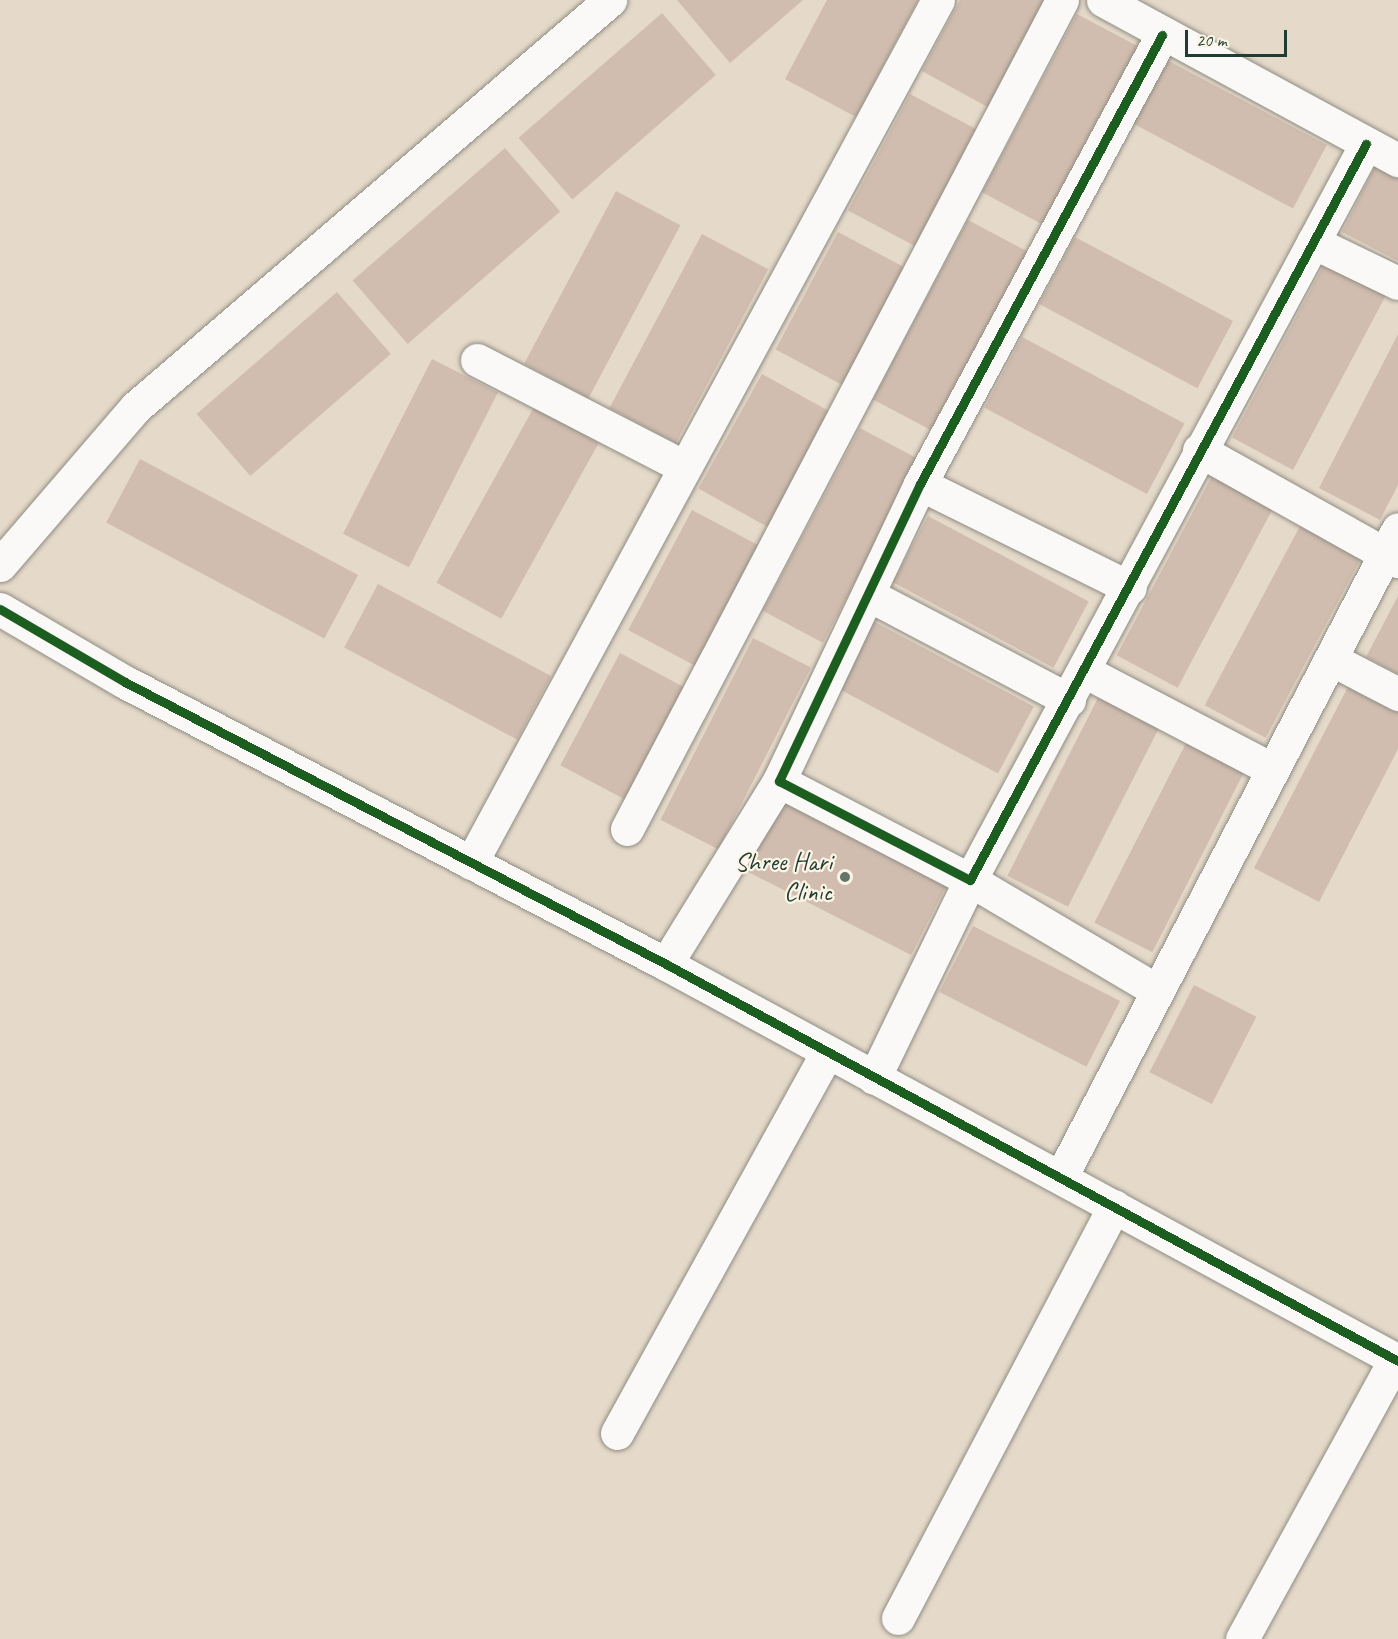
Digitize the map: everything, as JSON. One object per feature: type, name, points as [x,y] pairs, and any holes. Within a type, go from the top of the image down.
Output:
[{"type":"street","points":[[0,566],[136,407],[610,0]]},
{"type":"street","points":[[471,863],[682,466],[938,0]]},
{"type":"street","points":[[627,829],[1062,0]]},
{"type":"street","points":[[1103,0],[1162,35],[1398,160]]},
{"type":"street","points":[[666,964],[779,781],[920,484],[1162,35]]},
{"type":"street","points":[[874,1078],[970,879],[1130,588],[1199,450],[1366,144]]},
{"type":"street","points":[[1313,242],[1398,282]]},
{"type":"street","points":[[477,360],[682,466]]},
{"type":"street","points":[[1061,1177],[1331,659],[1394,548],[1199,450]]},
{"type":"street","points":[[920,484],[1130,588]]},
{"type":"street","points":[[869,595],[1069,700]]},
{"type":"street","points":[[0,609],[125,682],[666,964],[1396,1360],[1242,1639]]},
{"type":"street","points":[[1331,659],[1398,694]]},
{"type":"street","points":[[1084,671],[1273,770]]},
{"type":"street","points":[[779,781],[970,879],[1158,991]]},
{"type":"street","points":[[617,1433],[827,1052]]},
{"type":"street","points":[[898,1618],[1114,1206]]},
{"type":"building","points":[[677,0],[803,0],[730,63]]},
{"type":"building","points":[[827,0],[918,0],[856,117],[785,79]]},
{"type":"building","points":[[960,0],[1051,0],[993,110],[922,71]]},
{"type":"building","points":[[662,13],[716,75],[572,200],[519,138]]},
{"type":"building","points":[[1077,14],[1139,47],[1044,225],[982,192]]},
{"type":"building","points":[[1167,60],[1327,145],[1293,209],[1133,124]]},
{"type":"building","points":[[910,94],[982,132],[920,249],[848,211]]},
{"type":"building","points":[[505,148],[560,211],[408,344],[353,281]]},
{"type":"building","points":[[1377,163],[1398,174],[1398,261],[1342,232]]},
{"type":"building","points":[[616,191],[680,225],[588,398],[524,364]]},
{"type":"building","points":[[968,220],[1030,253],[935,432],[873,399]]},
{"type":"building","points":[[838,232],[910,270],[847,387],[776,349]]},
{"type":"building","points":[[702,234],[768,269],[676,443],[610,408]]},
{"type":"building","points":[[1075,237],[1233,321],[1197,388],[1039,304]]},
{"type":"building","points":[[1326,261],[1387,293],[1293,470],[1232,438]]},
{"type":"building","points":[[337,292],[391,354],[250,476],[197,414]]},
{"type":"building","points":[[1398,334],[1398,485],[1380,520],[1319,488]]},
{"type":"building","points":[[1022,337],[1184,423],[1147,494],[984,408]]},
{"type":"building","points":[[432,359],[498,393],[409,567],[343,534]]},
{"type":"building","points":[[762,374],[833,413],[769,528],[698,489]]},
{"type":"building","points":[[534,407],[599,443],[501,619],[437,583]]},
{"type":"building","points":[[860,428],[920,460],[823,643],[763,611]]},
{"type":"building","points":[[140,459],[358,575],[324,639],[106,523]]},
{"type":"building","points":[[1212,476],[1273,508],[1178,688],[1117,655]]},
{"type":"building","points":[[692,510],[762,547],[698,667],[628,630]]},
{"type":"building","points":[[928,516],[1089,601],[1053,668],[893,582]]},
{"type":"building","points":[[1300,526],[1361,558],[1266,738],[1205,705]]},
{"type":"building","points":[[378,584],[551,676],[517,740],[344,648]]},
{"type":"building","points":[[1398,596],[1398,674],[1366,657]]},
{"type":"building","points":[[873,621],[1034,706],[998,774],[837,688]]},
{"type":"building","points":[[753,638],[811,668],[718,849],[660,820]]},
{"type":"building","points":[[620,653],[688,689],[628,801],[560,765]]},
{"type":"building","points":[[1351,681],[1398,706],[1398,749],[1319,902],[1254,868]]},
{"type":"building","points":[[1100,694],[1161,725],[1068,907],[1007,876]]},
{"type":"building","points":[[1187,741],[1245,771],[1152,952],[1094,923]]},
{"type":"building","name":"Shree Hari Clinic","points":[[779,798],[947,884],[911,955],[743,869]]},
{"type":"building","points":[[973,926],[1120,1001],[1086,1067],[939,992]]},
{"type":"building","points":[[1194,985],[1256,1017],[1212,1104],[1150,1072]]},
{"type":"cycle path","points":[[1162,35],[920,484],[779,781],[970,880],[1366,144]]},
{"type":"cycle path","points":[[0,609],[125,682],[666,964],[1398,1361]]},
{"type":"place","name":"Shree Hari Clinic","points":[[845,877]]}]
